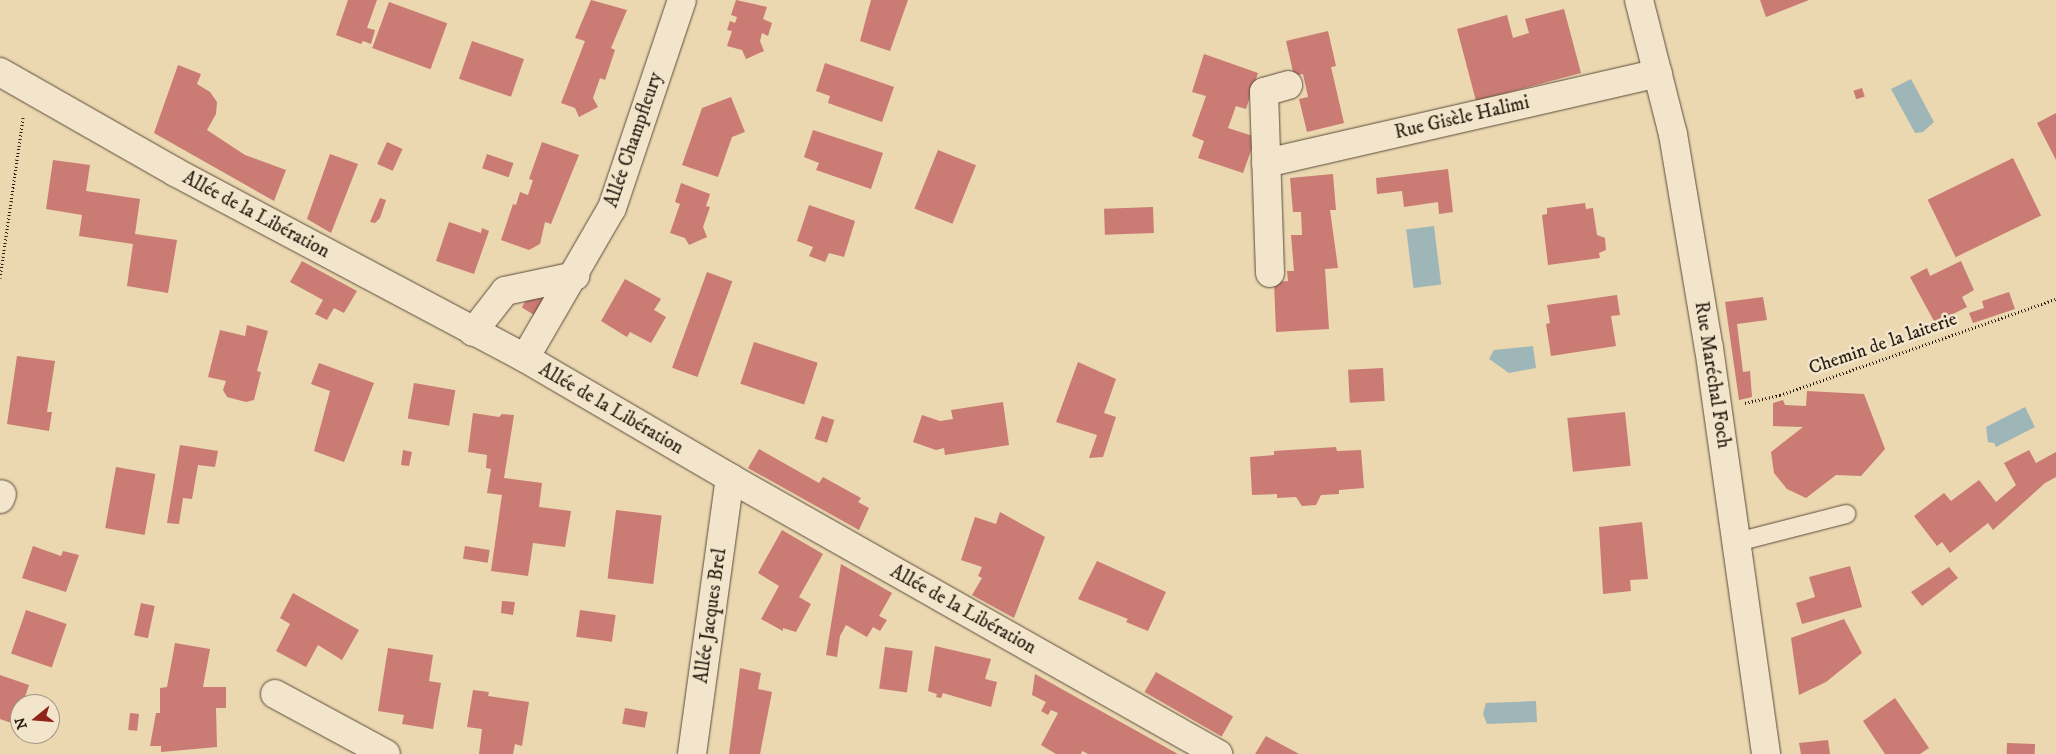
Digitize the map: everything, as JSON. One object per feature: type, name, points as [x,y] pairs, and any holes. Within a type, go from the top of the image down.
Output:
[{"type":"street","name":"Allée Champfleury","points":[[525,358],[575,276],[612,208],[682,0]]},
{"type":"street","name":"Rue Maréchal Foch","points":[[1640,0],[1673,134],[1718,409],[1766,754]]},
{"type":"street","name":"Allée de la Libération","points":[[0,72],[174,172],[525,358],[730,478],[1218,754]]},
{"type":"street","name":"Rue Gisèle Halimi","points":[[1266,163],[1658,74]]},
{"type":"street","points":[[1270,273],[1264,92],[1288,85]]},
{"type":"street","points":[[473,332],[505,291],[575,276]]},
{"type":"street","name":"Allée Jacques Brel","points":[[692,754],[730,478]]},
{"type":"street","points":[[275,694],[386,754]]},
{"type":"lane","points":[[1737,542],[1846,514]]},
{"type":"path","points":[[0,278],[27,87]]},
{"type":"path","name":"Chemin de la laiterie","points":[[1718,409],[1780,395],[2056,299]]},
{"type":"water","points":[[1911,79],[1934,122],[1923,132],[1915,133],[1891,89]]},
{"type":"water","points":[[1434,226],[1441,285],[1413,288],[1406,229]]},
{"type":"water","points":[[1533,346],[1536,368],[1509,373],[1489,359],[1494,350]]},
{"type":"water","points":[[2025,407],[2035,427],[1996,447],[1994,443],[1988,442],[1986,427]]},
{"type":"water","points":[[1536,701],[1537,722],[1487,724],[1483,714],[1486,703]]},
{"type":"building","points":[[348,0],[377,0],[367,28],[375,30],[371,44],[363,41],[361,44],[336,35]]},
{"type":"building","points":[[591,0],[627,10],[611,48],[615,50],[605,80],[600,78],[593,98],[598,107],[579,117],[575,108],[561,103],[585,41],[575,38]]},
{"type":"building","points":[[736,0],[767,7],[763,19],[772,23],[768,36],[762,33],[760,41],[764,51],[746,59],[742,50],[727,46],[732,31],[727,30],[730,21],[735,23],[737,17],[731,15]]},
{"type":"building","points":[[871,0],[908,0],[890,51],[860,41]]},
{"type":"building","points":[[1760,0],[1809,0],[1766,17]]},
{"type":"building","points":[[389,2],[447,23],[431,69],[372,48]]},
{"type":"building","points":[[1564,9],[1581,73],[1476,101],[1457,29],[1507,15],[1513,38],[1529,33],[1525,19]]},
{"type":"building","points":[[1328,31],[1336,66],[1331,67],[1344,123],[1307,132],[1299,99],[1308,97],[1303,74],[1294,76],[1286,41]]},
{"type":"building","points":[[472,41],[524,59],[511,97],[459,79]]},
{"type":"building","points":[[1204,54],[1258,73],[1246,109],[1236,106],[1228,128],[1256,137],[1243,173],[1198,158],[1204,141],[1192,136],[1206,96],[1192,92]]},
{"type":"building","points":[[825,63],[894,87],[882,122],[828,103],[830,96],[816,91]]},
{"type":"building","points":[[178,65],[201,74],[197,84],[210,92],[217,102],[216,114],[207,130],[245,155],[286,170],[274,201],[154,133]]},
{"type":"building","points":[[1862,88],[1865,97],[1856,99],[1853,91]]},
{"type":"building","points":[[731,97],[745,132],[732,137],[718,177],[682,165],[702,108]]},
{"type":"building","points":[[2056,113],[2056,160],[2037,123]]},
{"type":"building","points":[[813,130],[883,153],[871,189],[816,170],[819,163],[804,157]]},
{"type":"building","points":[[387,142],[403,149],[393,171],[377,164]]},
{"type":"building","points":[[542,142],[579,155],[551,224],[545,222],[540,244],[529,250],[501,240],[513,204],[516,205],[520,192],[528,195],[533,180],[529,179]]},
{"type":"building","points":[[938,150],[976,165],[952,224],[914,208]]},
{"type":"building","points":[[330,154],[358,164],[331,233],[307,219]]},
{"type":"building","points":[[487,154],[513,163],[509,177],[482,168]]},
{"type":"building","points":[[2013,158],[2041,216],[1956,257],[1928,200]]},
{"type":"building","points":[[53,160],[90,165],[86,191],[140,199],[135,234],[177,240],[168,293],[127,286],[133,244],[79,236],[82,215],[46,209]]},
{"type":"building","points":[[1448,169],[1453,212],[1439,214],[1438,202],[1404,207],[1402,191],[1377,194],[1376,178]]},
{"type":"building","points":[[1333,174],[1336,210],[1330,210],[1338,268],[1325,269],[1329,329],[1276,332],[1274,282],[1288,281],[1287,271],[1294,271],[1291,235],[1302,235],[1301,212],[1293,212],[1290,178]]},
{"type":"building","points":[[681,183],[710,194],[706,206],[710,207],[703,227],[707,237],[689,245],[685,238],[670,233],[680,204],[675,202]]},
{"type":"building","points":[[380,198],[386,200],[380,218],[375,223],[370,222]]},
{"type":"building","points":[[1585,203],[1586,209],[1593,208],[1597,235],[1605,238],[1606,250],[1599,253],[1600,258],[1548,265],[1542,215],[1547,214],[1547,208]]},
{"type":"building","points":[[809,205],[855,221],[844,257],[829,253],[825,262],[809,256],[813,247],[797,241]]},
{"type":"building","points":[[1153,207],[1154,233],[1105,235],[1104,209]]},
{"type":"building","points":[[449,222],[481,233],[482,228],[489,231],[474,274],[436,261]]},
{"type":"building","points":[[302,261],[357,291],[344,313],[334,308],[327,320],[315,314],[323,300],[290,282]]},
{"type":"building","points":[[1961,261],[1974,290],[1962,297],[1967,307],[1935,323],[1910,277],[1927,268],[1930,276]]},
{"type":"building","points":[[707,272],[732,281],[697,377],[672,368]]},
{"type":"building","points":[[625,279],[661,299],[654,310],[666,317],[651,343],[630,332],[627,337],[601,321]]},
{"type":"building","points":[[531,292],[546,301],[536,316],[522,307]]},
{"type":"building","points":[[2009,292],[2015,309],[1973,323],[1969,313],[1984,308],[1982,301]]},
{"type":"building","points":[[1617,295],[1620,315],[1611,316],[1616,346],[1551,356],[1546,324],[1550,323],[1547,305]]},
{"type":"building","points":[[1763,297],[1767,320],[1737,324],[1743,372],[1750,371],[1752,397],[1739,400],[1725,302]]},
{"type":"building","points":[[247,325],[268,331],[257,371],[261,372],[254,400],[246,402],[227,397],[223,390],[226,381],[208,377],[220,330],[245,336]]},
{"type":"building","points":[[754,342],[818,363],[804,405],[740,384]]},
{"type":"building","points":[[17,356],[55,361],[47,412],[52,412],[49,431],[7,424]]},
{"type":"building","points":[[1078,362],[1116,379],[1104,413],[1116,417],[1103,457],[1089,458],[1097,435],[1056,422]]},
{"type":"building","points":[[319,363],[374,383],[344,462],[314,451],[330,391],[311,384]]},
{"type":"building","points":[[1383,368],[1385,401],[1350,403],[1348,370]]},
{"type":"building","points":[[414,383],[455,390],[449,426],[408,418]]},
{"type":"building","points":[[1807,391],[1864,394],[1885,449],[1861,476],[1836,475],[1806,498],[1787,489],[1774,473],[1771,452],[1803,427],[1773,426],[1773,403],[1783,400],[1785,405],[1806,406]]},
{"type":"building","points":[[1003,402],[1009,445],[945,455],[944,448],[936,450],[913,442],[922,415],[940,421],[953,419],[951,410]]},
{"type":"building","points":[[1625,412],[1631,466],[1573,472],[1567,418]]},
{"type":"building","points":[[473,413],[499,417],[502,414],[514,415],[504,478],[542,483],[539,507],[571,511],[565,547],[533,543],[528,576],[491,571],[502,495],[487,493],[491,469],[486,468],[487,455],[468,452]]},
{"type":"building","points":[[822,416],[834,420],[827,443],[815,439]]},
{"type":"building","points":[[180,445],[218,451],[215,467],[198,465],[192,499],[183,498],[179,524],[167,523]]},
{"type":"building","points":[[1336,447],[1337,451],[1361,450],[1364,488],[1339,490],[1339,494],[1321,495],[1316,505],[1302,506],[1296,497],[1277,498],[1277,494],[1252,495],[1250,457],[1274,455],[1274,451]]},
{"type":"building","points":[[759,449],[819,483],[823,477],[861,498],[858,502],[869,508],[859,530],[748,468]]},
{"type":"building","points":[[403,450],[412,452],[409,466],[401,465]]},
{"type":"building","points":[[2029,450],[2036,463],[2056,452],[2056,477],[2045,483],[1993,530],[1988,523],[1950,553],[1942,542],[1937,546],[1914,516],[1944,493],[1951,501],[1979,480],[1996,502],[2016,485],[2004,463]]},
{"type":"building","points":[[116,467],[155,474],[145,535],[105,528]]},
{"type":"building","points":[[616,510],[662,516],[653,584],[608,578]]},
{"type":"building","points":[[1000,512],[1045,537],[1014,618],[972,595],[982,578],[978,576],[982,567],[961,560],[975,517],[996,524]]},
{"type":"building","points":[[1642,522],[1648,579],[1630,580],[1631,591],[1603,594],[1599,527]]},
{"type":"building","points":[[782,530],[823,554],[799,597],[811,604],[796,632],[783,628],[783,631],[761,619],[779,586],[758,573]]},
{"type":"building","points":[[33,546],[61,556],[63,551],[79,555],[66,592],[22,578]]},
{"type":"building","points":[[465,546],[490,550],[488,563],[463,559]]},
{"type":"building","points":[[1097,561],[1166,592],[1148,631],[1126,622],[1128,619],[1078,599]]},
{"type":"building","points":[[841,564],[892,593],[879,616],[887,620],[880,631],[873,627],[867,637],[846,625],[840,636],[837,657],[826,655]]},
{"type":"building","points":[[1850,566],[1862,607],[1802,624],[1796,603],[1815,597],[1809,577]]},
{"type":"building","points":[[1949,567],[1958,578],[1922,606],[1911,592]]},
{"type":"building","points":[[293,593],[359,630],[342,660],[318,645],[306,667],[276,651],[290,624],[280,618]]},
{"type":"building","points":[[502,601],[515,602],[513,615],[501,613]]},
{"type":"building","points":[[141,603],[155,606],[148,638],[134,635]]},
{"type":"building","points":[[26,610],[67,624],[52,667],[11,653]]},
{"type":"building","points":[[580,610],[616,615],[612,642],[576,637]]},
{"type":"building","points":[[1844,619],[1862,653],[1826,682],[1799,695],[1791,638]]},
{"type":"building","points":[[175,643],[210,649],[203,687],[226,687],[226,708],[216,708],[217,747],[161,752],[161,746],[150,746],[156,713],[160,713],[160,688],[167,687]]},
{"type":"building","points":[[935,646],[991,659],[985,679],[997,682],[991,707],[943,693],[941,698],[936,697],[937,694],[928,691]]},
{"type":"building","points":[[885,647],[913,651],[907,692],[879,689]]},
{"type":"building","points":[[388,648],[433,655],[429,681],[441,683],[433,729],[402,724],[404,715],[378,711]]},
{"type":"building","points":[[740,668],[761,673],[758,689],[772,692],[760,754],[729,754]]},
{"type":"building","points":[[1156,672],[1233,717],[1222,736],[1144,692]]},
{"type":"building","points":[[1035,674],[1178,754],[1088,754],[1082,751],[1081,754],[1056,754],[1041,745],[1058,713],[1051,710],[1048,715],[1041,711],[1046,702],[1032,695]]},
{"type":"building","points":[[0,675],[29,685],[26,694],[10,694],[10,722],[0,719]]},
{"type":"building","points":[[473,690],[489,692],[488,696],[529,702],[522,746],[515,744],[513,754],[479,754],[482,729],[467,727]]},
{"type":"building","points":[[1895,698],[1929,748],[1920,754],[1885,754],[1863,721]]},
{"type":"building","points":[[625,708],[648,712],[645,728],[622,724]]},
{"type":"building","points":[[130,713],[139,714],[137,731],[128,730]]},
{"type":"building","points":[[1266,736],[1299,754],[1255,754]]},
{"type":"building","points":[[1828,740],[1830,754],[1801,754],[1799,743]]},
{"type":"building","points":[[2007,743],[2035,744],[2035,754],[2007,754]]}]
